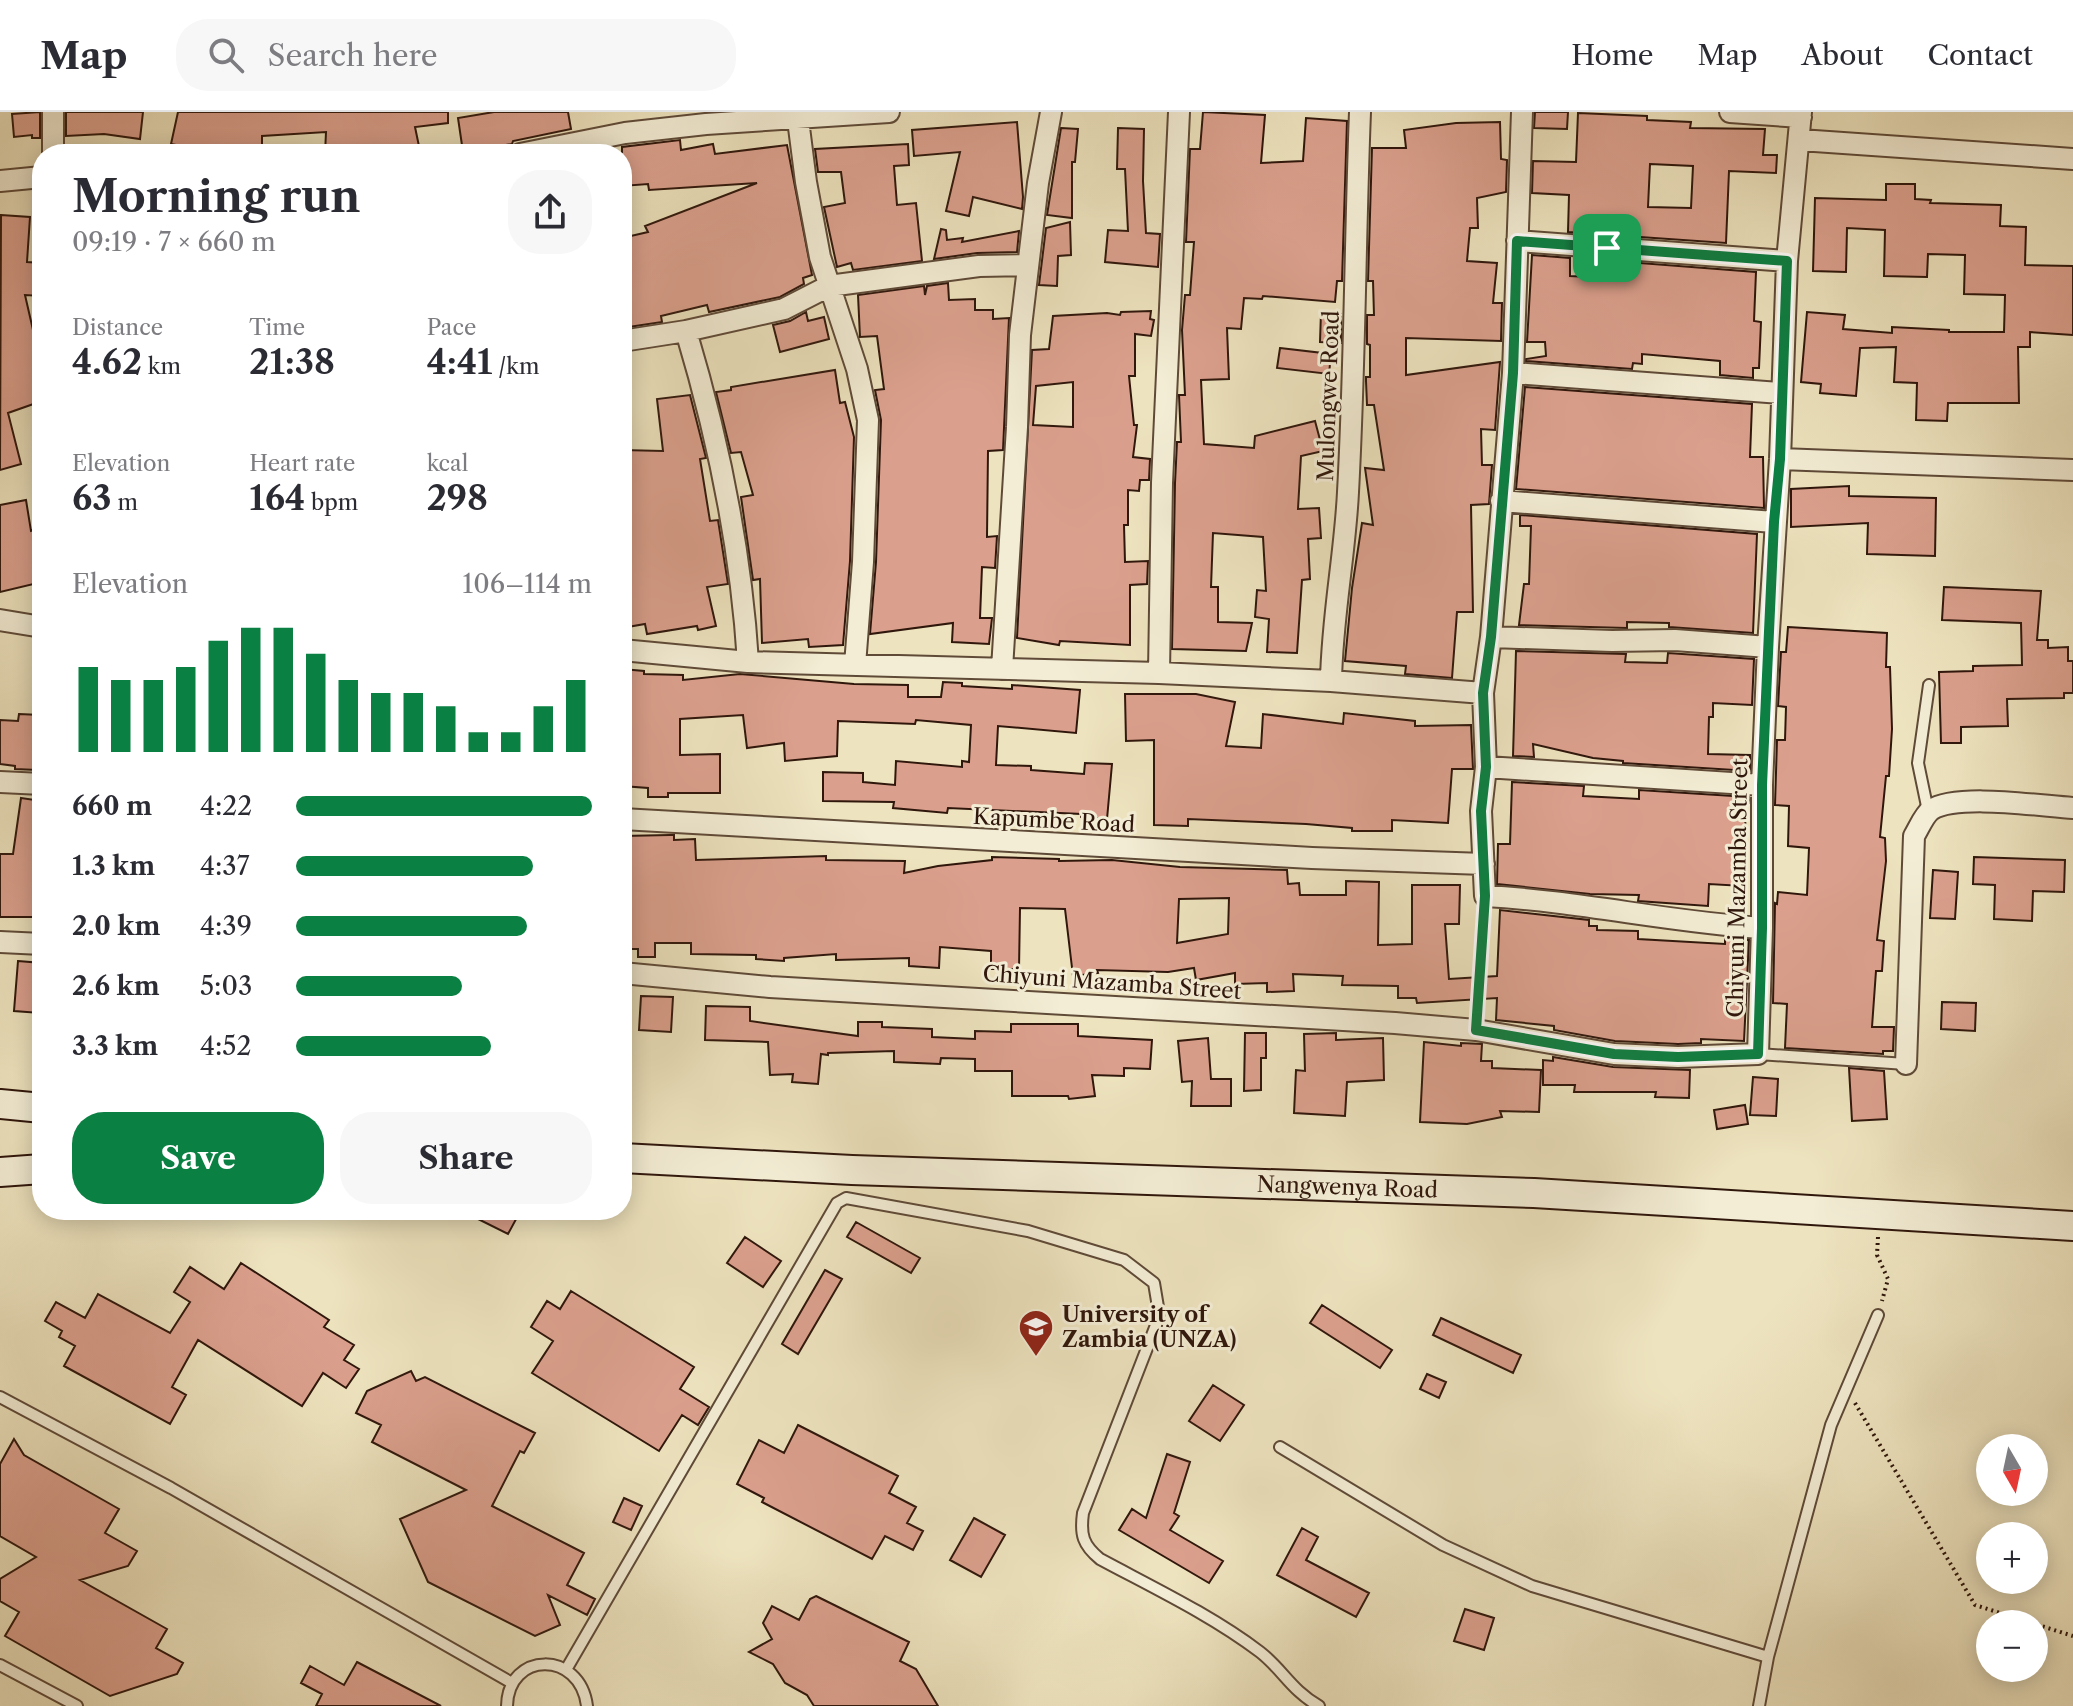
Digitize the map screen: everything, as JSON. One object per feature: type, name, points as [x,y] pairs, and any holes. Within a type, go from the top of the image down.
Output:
[{"type":"main road","points":[[0,1104],[32,1107]]},
{"type":"main road","name":"Nangwenya Road","points":[[632,1159],[852,1170],[1534,1193],[2073,1226]]},
{"type":"main road","points":[[0,1172],[32,1170]]},
{"type":"street","points":[[53,112],[53,144]]},
{"type":"street","points":[[570,144],[625,133],[706,124],[797,115],[889,112]]},
{"type":"street","points":[[1002,669],[1020,335],[1038,183],[1051,112]]},
{"type":"street","points":[[1159,673],[1162,483],[1179,112]]},
{"type":"street","name":"Mulongwe Road","points":[[1331,681],[1331,646],[1348,504],[1353,418],[1360,112]]},
{"type":"street","points":[[1522,112],[1513,373],[1491,637],[1483,693],[1486,767],[1481,811],[1485,896],[1548,900],[1727,926],[1762,928]]},
{"type":"street","points":[[1730,112],[1801,114]]},
{"type":"street","name":"Chiyuni Mazamba Street","points":[[632,974],[770,987],[980,997],[1476,1030],[1614,1054],[1678,1057],[1758,1054],[1762,785],[1768,647],[1780,459],[1787,261],[1801,114]]},
{"type":"street","points":[[797,115],[815,235],[857,369],[868,420],[863,562],[855,665]]},
{"type":"street","points":[[1800,140],[2073,159]]},
{"type":"street","points":[[0,181],[32,178]]},
{"type":"street","points":[[1517,241],[1787,261]]},
{"type":"street","points":[[632,339],[784,309],[829,286],[979,266],[1028,265]]},
{"type":"street","points":[[686,331],[707,400],[728,491],[741,577],[748,662]]},
{"type":"street","points":[[1513,373],[1781,393]]},
{"type":"street","points":[[1780,459],[2073,470]]},
{"type":"street","points":[[1501,501],[1774,522]]},
{"type":"street","points":[[0,620],[32,625]]},
{"type":"street","points":[[1491,637],[1675,640],[1768,647]]},
{"type":"street","points":[[632,651],[748,662],[1159,673],[1331,681],[1483,693]]},
{"type":"street","points":[[1486,767],[1762,785]]},
{"type":"street","points":[[0,782],[32,784]]},
{"type":"street","points":[[1906,1064],[1914,836],[1928,811],[1944,804],[1971,801],[2073,808]]},
{"type":"street","name":"Kapumbe Road","points":[[632,820],[1312,858],[1484,864]]},
{"type":"street","points":[[0,942],[32,944]]},
{"type":"lane","points":[[1928,811],[1918,763],[1929,685]]},
{"type":"lane","points":[[1758,1054],[1906,1064]]},
{"type":"lane","points":[[567,1668],[837,1203],[846,1198],[1028,1231],[1124,1260],[1154,1283],[1159,1313],[1156,1325],[1083,1513],[1081,1536],[1087,1549],[1100,1559],[1220,1625],[1262,1654],[1300,1695],[1319,1706]]},
{"type":"lane","points":[[1759,1706],[1768,1657],[1831,1425],[1878,1315]]},
{"type":"lane","points":[[0,1397],[171,1488],[512,1683]]},
{"type":"lane","points":[[1280,1447],[1443,1545],[1532,1586],[1768,1657]]},
{"type":"lane","points":[[507,1706],[512,1683],[527,1669],[547,1663],[567,1668],[582,1683],[587,1706]]},
{"type":"lane","points":[[0,1665],[77,1706]]},
{"type":"path","points":[[1476,1030],[1485,896]]},
{"type":"path","points":[[1878,1315],[1888,1279],[1877,1255],[1880,1214]]},
{"type":"path","points":[[1846,1389],[1975,1605],[2073,1636]]},
{"type":"building","points":[[40,112],[40,138],[32,138],[32,135],[14,137],[12,114]]},
{"type":"building","points":[[66,112],[143,112],[140,139],[104,134],[66,136]]},
{"type":"building","points":[[178,112],[448,112],[448,123],[415,127],[419,144],[325,144],[326,132],[262,136],[262,144],[171,144]]},
{"type":"building","points":[[494,112],[568,112],[571,129],[513,141],[512,144],[462,144],[458,118]]},
{"type":"building","points":[[1203,112],[1265,115],[1261,163],[1303,161],[1306,118],[1347,121],[1342,281],[1337,281],[1335,302],[1263,296],[1262,299],[1244,298],[1241,329],[1227,328],[1229,379],[1201,380],[1204,444],[1254,448],[1255,436],[1315,421],[1323,451],[1301,456],[1298,509],[1319,508],[1321,538],[1308,539],[1310,579],[1302,580],[1297,653],[1267,652],[1269,619],[1255,617],[1257,590],[1266,591],[1263,537],[1213,533],[1211,587],[1218,587],[1218,622],[1252,623],[1246,651],[1172,649],[1175,483],[1177,442],[1181,442],[1179,395],[1185,395],[1182,330],[1185,295],[1190,295],[1194,242],[1186,242],[1190,149],[1200,149]]},
{"type":"building","points":[[1535,112],[1568,112],[1567,129],[1534,128]]},
{"type":"building","points":[[1578,113],[1647,116],[1647,120],[1691,122],[1690,128],[1765,129],[1763,155],[1777,155],[1776,173],[1729,171],[1726,243],[1568,232],[1569,195],[1532,193],[1533,161],[1576,162]],"holes":[[[1650,164],[1693,166],[1691,208],[1648,207]]]},
{"type":"building","points":[[1017,122],[1022,209],[973,197],[969,216],[946,211],[960,152],[914,156],[912,130]]},
{"type":"building","points":[[1500,122],[1501,159],[1507,160],[1506,192],[1477,198],[1478,228],[1470,228],[1467,261],[1497,263],[1493,303],[1502,303],[1501,341],[1406,338],[1406,375],[1500,362],[1495,430],[1481,429],[1482,465],[1492,465],[1489,504],[1471,505],[1473,612],[1457,612],[1452,678],[1405,674],[1406,666],[1345,661],[1362,523],[1373,525],[1365,468],[1384,470],[1374,405],[1367,405],[1366,381],[1366,377],[1370,377],[1367,315],[1374,315],[1373,281],[1368,281],[1372,148],[1406,148],[1404,130],[1456,123]]},
{"type":"building","points":[[1061,128],[1078,129],[1075,162],[1072,162],[1072,218],[1047,215]]},
{"type":"building","points":[[1118,128],[1144,129],[1146,233],[1160,234],[1158,267],[1105,262],[1108,230],[1128,231],[1125,169],[1117,169]]},
{"type":"building","points":[[680,140],[681,150],[713,144],[715,154],[787,145],[812,275],[803,278],[804,284],[780,297],[709,312],[707,305],[661,316],[662,322],[632,326],[632,236],[648,232],[645,226],[757,183],[649,190],[648,184],[632,185],[632,146]]},
{"type":"building","points":[[908,144],[909,165],[894,166],[897,205],[916,203],[922,261],[853,270],[851,263],[837,267],[824,207],[845,203],[841,172],[818,172],[815,149]]},
{"type":"building","points":[[1886,184],[1915,184],[1915,199],[1931,200],[1930,203],[2001,205],[2000,226],[2026,227],[2025,265],[2073,266],[2073,335],[2030,332],[2030,347],[2018,347],[2019,403],[1948,403],[1947,421],[1916,420],[1917,383],[1894,382],[1896,347],[1860,348],[1856,396],[1820,393],[1821,384],[1801,382],[1807,312],[1845,315],[1843,329],[1892,333],[1892,327],[1949,332],[2004,332],[2005,295],[1964,294],[1965,255],[1928,254],[1927,277],[1884,276],[1885,230],[1847,228],[1846,272],[1813,271],[1815,198],[1886,200]]},
{"type":"building","points":[[1,215],[30,217],[27,262],[32,262],[32,295],[25,295],[32,326],[32,405],[8,413],[21,464],[0,470]]},
{"type":"building","points":[[1070,222],[1071,255],[1058,256],[1057,286],[1039,285],[1046,228]]},
{"type":"building","points":[[941,229],[946,230],[947,240],[963,238],[962,242],[1019,231],[1017,252],[934,259]]},
{"type":"building","points":[[1532,255],[1570,258],[1570,276],[1613,278],[1614,261],[1756,272],[1754,321],[1761,322],[1759,368],[1753,368],[1753,378],[1720,375],[1720,361],[1642,354],[1642,364],[1633,363],[1632,369],[1526,361],[1546,356],[1545,342],[1527,342]]},
{"type":"building","points":[[948,283],[949,300],[975,299],[975,310],[993,310],[993,319],[1009,318],[1003,450],[988,451],[987,537],[997,536],[995,568],[982,567],[980,618],[992,618],[989,644],[952,642],[953,623],[870,634],[881,420],[875,390],[884,389],[877,336],[860,337],[858,295],[924,286],[925,295],[927,286]]},
{"type":"building","points":[[1151,311],[1150,319],[1154,320],[1151,336],[1135,334],[1135,376],[1129,376],[1134,425],[1137,425],[1133,457],[1150,459],[1149,480],[1140,480],[1139,491],[1128,490],[1128,525],[1124,525],[1125,562],[1148,561],[1147,584],[1130,585],[1130,645],[1060,641],[1059,645],[1017,638],[1032,350],[1049,349],[1053,316],[1120,315],[1121,312]],"holes":[[[1073,382],[1073,427],[1033,425],[1036,386]]]},
{"type":"building","points":[[806,312],[808,321],[824,317],[829,339],[780,352],[773,325],[790,321]]},
{"type":"building","points":[[1321,312],[1341,314],[1341,343],[1320,342]]},
{"type":"building","points":[[1280,348],[1331,354],[1329,374],[1277,368]]},
{"type":"building","points":[[835,370],[840,403],[845,402],[854,437],[850,561],[843,645],[809,647],[808,639],[762,643],[760,579],[753,580],[741,497],[753,495],[741,452],[731,453],[716,392]]},
{"type":"building","points":[[1525,387],[1752,404],[1750,457],[1763,457],[1764,508],[1516,489]]},
{"type":"building","points":[[690,395],[706,458],[700,459],[710,521],[718,520],[728,584],[707,587],[716,626],[647,634],[645,624],[632,626],[632,450],[663,451],[657,399]]},
{"type":"building","points":[[1849,486],[1849,496],[1936,498],[1935,556],[1867,554],[1868,523],[1791,527],[1791,489]]},
{"type":"building","points":[[26,500],[32,531],[32,584],[0,592],[0,505]]},
{"type":"building","points":[[1520,515],[1757,534],[1753,633],[1669,627],[1669,623],[1627,622],[1627,628],[1519,625],[1524,584],[1529,584],[1531,526],[1520,526]]},
{"type":"building","points":[[1944,587],[2041,591],[2037,640],[2048,640],[2048,648],[2068,647],[2068,661],[2073,661],[2073,693],[2064,693],[2064,698],[2007,699],[2008,726],[1961,727],[1961,743],[1941,743],[1939,672],[1973,671],[1973,666],[2022,665],[2021,623],[1942,620]]},
{"type":"building","points":[[1788,627],[1887,633],[1886,667],[1890,667],[1892,729],[1880,837],[1885,838],[1886,861],[1877,940],[1884,941],[1882,971],[1876,971],[1872,1027],[1894,1027],[1893,1051],[1883,1051],[1883,1054],[1785,1048],[1787,1004],[1773,1003],[1775,903],[1778,892],[1807,895],[1809,848],[1788,846],[1789,806],[1775,805],[1777,740],[1785,740],[1786,707],[1778,706],[1781,652],[1786,652]]},
{"type":"building","points":[[1516,651],[1626,654],[1625,662],[1667,663],[1668,653],[1754,659],[1752,705],[1713,703],[1713,717],[1709,717],[1708,754],[1750,755],[1750,771],[1623,763],[1533,744],[1534,757],[1513,756]]},
{"type":"building","points":[[632,670],[644,671],[644,674],[683,675],[683,680],[740,674],[854,684],[908,685],[908,697],[941,697],[943,682],[1012,689],[1012,685],[1080,690],[1076,733],[998,726],[996,765],[1031,766],[1031,770],[1084,774],[1085,763],[1112,764],[1107,819],[1081,817],[1081,814],[948,808],[947,813],[893,808],[894,802],[823,801],[823,772],[863,773],[863,782],[895,785],[896,761],[962,767],[962,761],[969,762],[971,725],[916,720],[915,724],[838,721],[837,756],[785,761],[784,743],[747,748],[743,715],[680,719],[680,755],[720,754],[720,793],[668,793],[668,797],[648,797],[648,788],[632,787]]},
{"type":"building","points":[[1125,694],[1196,694],[1235,702],[1226,746],[1261,748],[1263,714],[1343,724],[1344,713],[1415,721],[1415,726],[1471,725],[1473,769],[1452,769],[1448,823],[1392,820],[1392,831],[1188,819],[1188,826],[1154,825],[1154,740],[1126,741]]},
{"type":"building","points":[[19,714],[32,715],[32,770],[0,764],[0,720],[18,721]]},
{"type":"building","points":[[1512,782],[1584,786],[1583,796],[1639,799],[1639,790],[1749,797],[1749,803],[1746,803],[1743,886],[1709,884],[1708,906],[1638,901],[1639,895],[1590,894],[1497,884],[1498,844],[1510,844]]},
{"type":"building","points":[[21,798],[32,800],[32,917],[0,917],[0,854],[13,854]]},
{"type":"building","points":[[674,835],[674,840],[695,839],[696,860],[826,856],[826,860],[905,861],[904,873],[992,860],[992,857],[1287,870],[1288,884],[1299,883],[1300,895],[1346,895],[1346,881],[1379,882],[1378,945],[1412,944],[1412,885],[1460,885],[1459,924],[1445,924],[1449,979],[1497,976],[1500,910],[1589,920],[1589,926],[1597,926],[1597,930],[1638,931],[1638,939],[1725,944],[1725,939],[1749,940],[1744,1041],[1701,1039],[1701,1043],[1678,1044],[1615,1041],[1554,1030],[1554,1026],[1496,1020],[1497,998],[1417,1003],[1416,998],[1398,998],[1398,986],[1342,985],[1343,976],[1293,974],[1294,991],[1267,992],[1267,983],[1235,984],[1235,973],[1196,980],[1194,968],[1168,972],[1097,970],[1098,973],[1073,976],[1065,909],[1020,908],[1019,969],[991,969],[991,951],[940,947],[939,968],[909,966],[909,958],[836,960],[836,954],[784,958],[784,961],[756,959],[756,955],[691,954],[691,943],[655,943],[655,957],[638,957],[638,949],[632,949],[632,836]],"holes":[[[1229,898],[1228,934],[1177,943],[1179,899]]]},
{"type":"building","points":[[1974,857],[2065,860],[2064,892],[2033,891],[2032,921],[1994,919],[1995,885],[1973,884]]},
{"type":"building","points":[[1933,870],[1958,872],[1955,919],[1930,918]]},
{"type":"building","points":[[18,961],[32,962],[32,1012],[14,1011]]},
{"type":"building","points":[[641,996],[673,997],[671,1032],[639,1030]]},
{"type":"building","points":[[1942,1002],[1976,1003],[1975,1031],[1941,1029]]},
{"type":"building","points":[[706,1006],[750,1007],[750,1021],[858,1036],[858,1022],[882,1022],[882,1027],[932,1029],[932,1037],[975,1039],[975,1031],[1011,1032],[1011,1024],[1078,1024],[1078,1036],[1152,1040],[1150,1069],[1124,1068],[1124,1076],[1092,1075],[1095,1096],[1069,1099],[1068,1096],[1012,1096],[1012,1071],[975,1071],[975,1059],[941,1058],[940,1064],[894,1062],[894,1051],[828,1053],[821,1054],[818,1084],[792,1082],[793,1074],[770,1075],[768,1042],[705,1040]]},
{"type":"building","points":[[1245,1033],[1266,1033],[1266,1058],[1261,1058],[1261,1090],[1244,1091]]},
{"type":"building","points":[[1336,1033],[1336,1040],[1383,1038],[1384,1080],[1347,1082],[1345,1116],[1294,1113],[1296,1070],[1305,1071],[1304,1034]]},
{"type":"building","points":[[1208,1038],[1211,1079],[1231,1079],[1231,1106],[1191,1106],[1192,1081],[1182,1082],[1178,1041]]},
{"type":"building","points":[[1424,1042],[1461,1046],[1461,1043],[1482,1044],[1481,1061],[1492,1061],[1492,1068],[1541,1070],[1539,1112],[1500,1111],[1502,1117],[1467,1124],[1420,1122]]},
{"type":"building","points":[[1553,1057],[1613,1067],[1690,1070],[1689,1098],[1655,1097],[1656,1092],[1574,1092],[1575,1085],[1543,1085],[1543,1060],[1553,1061]]},
{"type":"building","points":[[1849,1068],[1884,1071],[1887,1119],[1852,1121]]},
{"type":"building","points":[[1753,1077],[1778,1079],[1776,1116],[1750,1115]]},
{"type":"building","points":[[1745,1105],[1748,1124],[1717,1129],[1714,1110]]},
{"type":"building","points":[[480,1220],[516,1220],[508,1234]]},
{"type":"building","points":[[856,1222],[920,1258],[911,1273],[847,1237]]},
{"type":"building","points":[[745,1237],[781,1261],[763,1287],[727,1263]]},
{"type":"building","points":[[241,1263],[329,1320],[324,1327],[354,1345],[344,1360],[359,1369],[346,1388],[323,1373],[302,1406],[198,1340],[172,1387],[186,1395],[170,1424],[64,1366],[75,1346],[59,1337],[62,1331],[45,1321],[56,1302],[85,1318],[98,1294],[170,1333],[190,1302],[174,1292],[190,1267],[224,1289]]},
{"type":"building","points":[[825,1270],[842,1279],[798,1354],[782,1344]]},
{"type":"building","points":[[571,1291],[694,1367],[680,1389],[709,1407],[698,1425],[682,1415],[659,1451],[532,1373],[553,1341],[531,1327],[547,1301],[560,1309]]},
{"type":"building","points":[[1322,1305],[1392,1350],[1380,1368],[1310,1323]]},
{"type":"building","points":[[1441,1318],[1521,1355],[1513,1373],[1433,1335]]},
{"type":"building","points":[[411,1371],[416,1381],[425,1377],[535,1433],[524,1453],[520,1451],[492,1506],[584,1553],[567,1585],[595,1599],[587,1615],[548,1595],[560,1625],[535,1636],[428,1582],[400,1519],[466,1490],[372,1442],[381,1425],[356,1413],[367,1391]]},
{"type":"building","points":[[1427,1374],[1446,1382],[1439,1398],[1420,1389]]},
{"type":"building","points":[[1213,1385],[1244,1405],[1220,1441],[1189,1421]]},
{"type":"building","points":[[798,1425],[898,1476],[889,1493],[916,1507],[907,1523],[923,1531],[913,1550],[885,1536],[872,1559],[762,1502],[764,1498],[737,1484],[759,1440],[784,1453]]},
{"type":"building","points":[[14,1439],[24,1455],[119,1509],[105,1533],[137,1551],[128,1566],[80,1580],[167,1629],[156,1648],[183,1663],[177,1674],[110,1696],[5,1636],[19,1612],[0,1601],[0,1579],[36,1557],[0,1536],[0,1464]]},
{"type":"building","points":[[1167,1454],[1190,1462],[1174,1513],[1179,1516],[1170,1530],[1223,1561],[1209,1583],[1119,1530],[1132,1509],[1146,1518]]},
{"type":"building","points":[[624,1498],[642,1506],[631,1530],[613,1522]]},
{"type":"building","points":[[974,1518],[1005,1535],[981,1577],[950,1560]]},
{"type":"building","points":[[1302,1528],[1318,1537],[1306,1560],[1369,1593],[1356,1617],[1277,1575]]},
{"type":"building","points":[[816,1596],[909,1642],[900,1661],[916,1669],[938,1706],[814,1706],[807,1695],[785,1683],[773,1664],[749,1652],[772,1639],[763,1623],[772,1606],[799,1620],[810,1599]]},
{"type":"building","points":[[1465,1609],[1494,1618],[1484,1650],[1454,1641]]},
{"type":"building","points":[[357,1662],[441,1706],[316,1706],[322,1694],[301,1683],[310,1666],[344,1685]]},
{"type":"place","name":"University of Zambia (UNZA)","points":[[1036,1358]]},
{"type":"route","points":[[1517,241],[1607,248],[1787,261],[1780,459],[1774,522],[1762,785],[1758,1054],[1678,1057],[1614,1054],[1476,1030],[1485,896],[1481,811],[1486,767],[1483,693],[1491,637],[1513,373],[1517,241]]}]
